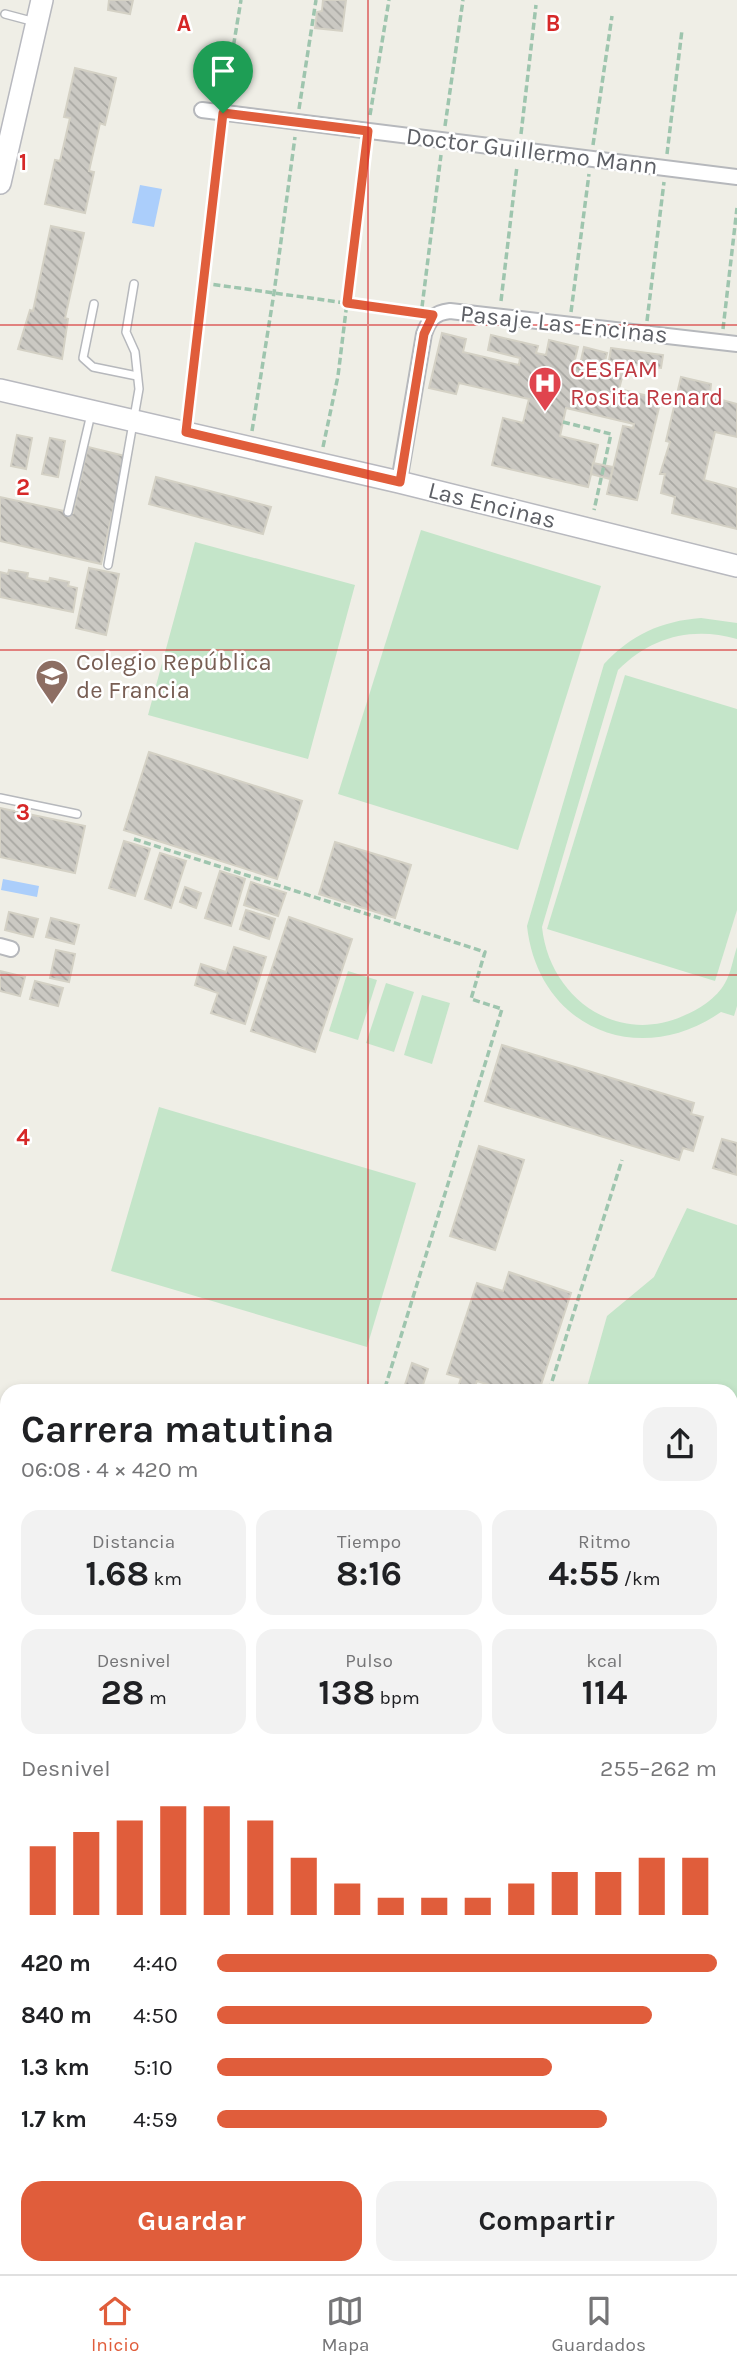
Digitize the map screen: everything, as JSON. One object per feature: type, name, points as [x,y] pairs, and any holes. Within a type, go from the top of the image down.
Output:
[{"type":"street","points":[[0,183],[41,0]]},
{"type":"street","name":"Doctor Guillermo Mann","points":[[202,110],[737,177]]},
{"type":"street","name":"Pasaje Las Encinas","points":[[433,315],[450,311],[737,344]]},
{"type":"street","points":[[400,482],[424,334],[433,315]]},
{"type":"street","name":"Las Encinas","points":[[0,390],[400,482],[737,566]]},
{"type":"lane","points":[[5,14],[37,22]]},
{"type":"lane","points":[[108,565],[139,388],[135,352],[126,332],[134,284]]},
{"type":"lane","points":[[94,304],[83,358],[93,367],[137,376]]},
{"type":"lane","points":[[68,512],[92,411]]},
{"type":"lane","points":[[0,798],[77,814]]},
{"type":"path","points":[[225,97],[241,0]]},
{"type":"path","points":[[299,104],[316,0]]},
{"type":"path","points":[[370,114],[388,0]]},
{"type":"path","points":[[446,121],[463,0]]},
{"type":"path","points":[[521,131],[536,5]]},
{"type":"path","points":[[593,142],[612,16]]},
{"type":"path","points":[[667,151],[682,30]]},
{"type":"path","points":[[186,432],[223,113]]},
{"type":"path","points":[[249,447],[274,293],[297,122]]},
{"type":"path","points":[[319,463],[338,376],[368,131]]},
{"type":"path","points":[[423,297],[441,154]]},
{"type":"path","points":[[502,298],[517,166]]},
{"type":"path","points":[[572,308],[589,173]]},
{"type":"path","points":[[648,318],[663,185]]},
{"type":"path","points":[[723,326],[737,208]]},
{"type":"path","points":[[203,283],[433,315]]},
{"type":"path","points":[[563,422],[611,434],[590,530]]},
{"type":"path","points":[[134,839],[485,952],[471,999],[502,1009],[386,1384]]},
{"type":"path","points":[[551,1384],[622,1160]]},
{"type":"green space","points":[[421,530],[601,586],[518,850],[338,794]]},
{"type":"green space","points":[[195,542],[355,585],[308,759],[148,715]]},
{"type":"green space","points":[[701,618],[737,623],[737,639],[704,634],[673,637],[644,649],[618,670],[542,927],[547,952],[557,974],[572,993],[590,1009],[610,1019],[633,1024],[658,1024],[695,1010],[722,988],[729,975],[737,947],[737,1006],[734,1016],[721,1012],[689,1029],[657,1037],[626,1037],[597,1029],[571,1013],[550,990],[535,961],[527,926],[604,664],[625,645],[648,631],[673,622]]},
{"type":"green space","points":[[625,675],[737,709],[737,910],[715,981],[547,929]]},
{"type":"green space","points":[[348,971],[377,980],[358,1040],[329,1031]]},
{"type":"green space","points":[[386,983],[414,992],[394,1052],[366,1043]]},
{"type":"green space","points":[[422,995],[450,1003],[432,1064],[404,1055]]},
{"type":"green space","points":[[159,1107],[416,1183],[367,1347],[111,1271]]},
{"type":"green space","points":[[687,1208],[737,1225],[737,1384],[588,1384],[607,1316],[654,1277]]},
{"type":"water","points":[[140,185],[162,189],[154,227],[132,223]]},
{"type":"water","points":[[3,879],[39,886],[37,897],[1,890]]},
{"type":"building","points":[[109,0],[133,0],[130,14],[108,10]]},
{"type":"building","points":[[323,0],[346,0],[342,31],[315,28],[317,12],[322,11]]},
{"type":"building","points":[[75,68],[116,78],[105,125],[100,123],[89,171],[94,172],[85,213],[45,204],[55,160],[60,161],[70,118],[64,117]]},
{"type":"building","points":[[51,226],[84,233],[65,318],[68,319],[62,359],[18,349],[30,310],[33,311]]},
{"type":"building","points":[[442,333],[466,339],[463,352],[519,365],[520,358],[488,350],[491,335],[538,346],[536,353],[546,355],[549,340],[578,347],[574,364],[580,365],[584,347],[607,353],[603,369],[623,374],[619,389],[661,399],[637,500],[607,494],[623,426],[633,428],[634,424],[566,408],[560,436],[598,445],[588,487],[492,465],[503,418],[523,423],[529,399],[459,383],[456,394],[429,388]]},
{"type":"building","points":[[611,348],[663,355],[661,368],[609,361]]},
{"type":"building","points":[[681,377],[711,384],[710,394],[718,396],[716,407],[720,408],[722,400],[737,404],[737,437],[715,432],[704,480],[737,489],[737,529],[672,513],[675,497],[661,493],[665,474],[660,474],[670,442],[666,441]]},
{"type":"building","points":[[17,435],[32,438],[26,469],[11,466]]},
{"type":"building","points":[[50,438],[65,441],[58,477],[42,474]]},
{"type":"building","points":[[88,447],[125,456],[101,564],[0,541],[0,497],[73,513]]},
{"type":"building","points":[[593,463],[613,467],[610,479],[591,474]]},
{"type":"building","points":[[156,477],[271,507],[263,534],[149,504]]},
{"type":"building","points":[[89,568],[119,574],[106,635],[76,628]]},
{"type":"building","points":[[9,570],[28,573],[27,578],[49,582],[50,578],[69,582],[68,586],[77,588],[73,612],[0,597],[0,572],[8,574]]},
{"type":"building","points":[[149,752],[302,801],[277,879],[124,830]]},
{"type":"building","points":[[0,808],[85,826],[75,873],[0,857]]},
{"type":"building","points":[[124,841],[150,849],[135,896],[109,888]]},
{"type":"building","points":[[335,842],[411,865],[395,918],[319,894]]},
{"type":"building","points":[[160,853],[186,861],[171,908],[145,899]]},
{"type":"building","points":[[220,871],[245,879],[231,926],[205,918]]},
{"type":"building","points":[[251,882],[286,893],[278,916],[244,905]]},
{"type":"building","points":[[185,887],[201,893],[196,908],[180,902]]},
{"type":"building","points":[[246,910],[275,919],[269,939],[240,929]]},
{"type":"building","points":[[9,912],[38,919],[33,937],[5,930]]},
{"type":"building","points":[[289,917],[352,939],[315,1052],[251,1031]]},
{"type":"building","points":[[51,918],[79,925],[74,944],[46,937]]},
{"type":"building","points":[[234,947],[266,957],[245,1024],[211,1013],[218,993],[195,985],[201,964],[226,972]]},
{"type":"building","points":[[56,950],[75,954],[69,982],[50,978]]},
{"type":"building","points":[[0,971],[25,977],[20,996],[0,991]]},
{"type":"building","points":[[35,981],[63,988],[58,1006],[30,999]]},
{"type":"building","points":[[502,1045],[694,1103],[691,1114],[703,1117],[693,1151],[683,1148],[679,1160],[485,1101]]},
{"type":"building","points":[[722,1139],[737,1143],[737,1175],[713,1168]]},
{"type":"building","points":[[479,1146],[524,1160],[495,1250],[450,1236]]},
{"type":"building","points":[[509,1272],[571,1293],[541,1384],[486,1384],[477,1381],[476,1384],[459,1384],[461,1378],[447,1374],[477,1283],[503,1291]]},
{"type":"building","points":[[412,1363],[428,1369],[423,1384],[405,1384]]},
{"type":"place","name":"CESFAM Rosita Renard","points":[[545,413]]},
{"type":"place","name":"Colegio República de Francia","points":[[52,706]]},
{"type":"route","points":[[223,113],[368,131],[347,303],[433,315],[424,334],[400,482],[186,432],[223,113]]}]
